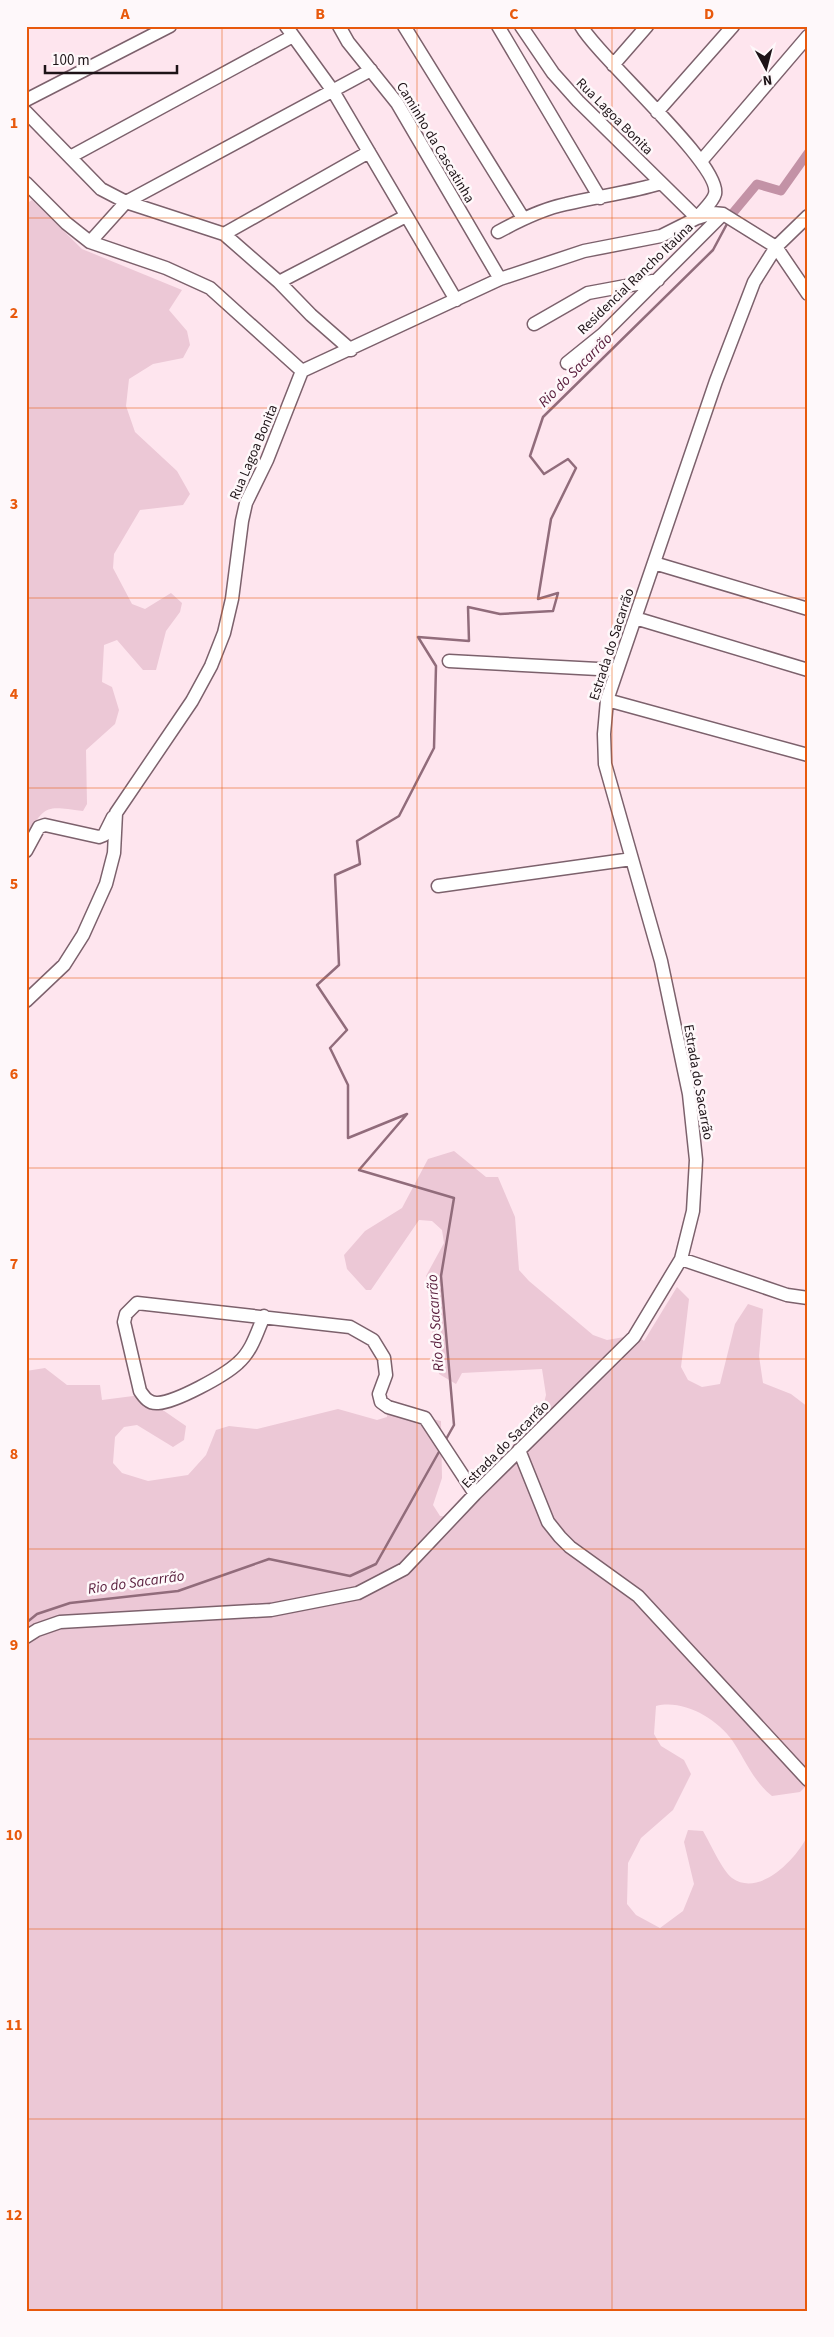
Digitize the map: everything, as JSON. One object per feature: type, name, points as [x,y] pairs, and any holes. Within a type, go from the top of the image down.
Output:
[{"type":"street","points":[[26,100],[170,26]]},
{"type":"street","name":"Caminho da Cascatinha","points":[[339,26],[348,42],[397,103],[500,279]]},
{"type":"street","points":[[404,26],[524,218]]},
{"type":"street","points":[[498,26],[600,198]]},
{"type":"street","name":"Rua Lagoa Bonita","points":[[521,26],[553,73],[578,102],[697,218]]},
{"type":"street","points":[[581,26],[613,65],[702,160],[715,183],[715,194],[697,218]]},
{"type":"street","points":[[613,65],[647,26]]},
{"type":"street","points":[[657,112],[733,26]]},
{"type":"street","points":[[70,157],[289,31],[333,91],[456,300]]},
{"type":"street","points":[[702,160],[808,36]]},
{"type":"street","points":[[90,242],[126,202],[372,70]]},
{"type":"street","points":[[26,112],[101,188],[126,202],[224,234],[279,282],[311,315],[351,350]]},
{"type":"street","points":[[224,234],[369,152]]},
{"type":"street","points":[[26,183],[66,223],[90,242],[201,282],[302,371],[351,350],[500,279],[579,253],[661,236],[697,218],[713,213],[725,215],[776,247],[808,294]]},
{"type":"street","points":[[498,232],[524,218],[566,203],[630,193],[661,183]]},
{"type":"street","name":"Residencial Rancho Itaúna","points":[[566,362],[603,334],[725,215]]},
{"type":"street","points":[[279,282],[406,216]]},
{"type":"street","name":"Estrada do Sacarrão","points":[[26,1637],[38,1630],[60,1622],[271,1610],[358,1593],[404,1569],[474,1494],[634,1337],[681,1259],[693,1211],[696,1160],[689,1094],[661,961],[605,764],[604,734],[607,700],[716,381],[754,282],[776,247],[808,216]]},
{"type":"street","points":[[534,324],[588,293],[658,280]]},
{"type":"street","name":"Rua Lagoa Bonita","points":[[26,851],[39,827],[45,825],[99,837],[104,835],[116,812],[192,701],[210,666],[224,632],[232,599],[246,503],[267,460],[302,371]]},
{"type":"street","points":[[654,563],[808,609]]},
{"type":"street","points":[[635,618],[808,670]]},
{"type":"street","points":[[449,662],[617,670]]},
{"type":"street","points":[[607,700],[808,754]]},
{"type":"street","points":[[26,1001],[64,965],[83,934],[106,884],[114,853],[116,812]]},
{"type":"street","points":[[438,886],[632,859]]},
{"type":"street","points":[[681,1259],[787,1295],[808,1298]]},
{"type":"street","points":[[264,1316],[252,1345],[238,1363],[215,1379],[184,1395],[157,1404],[146,1400],[140,1391],[124,1322],[126,1314],[137,1303],[264,1316],[350,1327],[373,1340],[384,1358],[386,1375],[379,1394],[381,1402],[388,1407],[425,1418],[474,1494]]},
{"type":"street","points":[[519,1450],[548,1522],[560,1537],[570,1547],[638,1596],[808,1780]]},
{"type":"shaded area","points":[[32,200],[82,249],[182,290],[169,310],[187,331],[190,345],[183,358],[153,364],[129,379],[126,406],[135,432],[177,471],[190,494],[183,505],[140,510],[114,554],[113,568],[132,604],[145,609],[171,593],[182,603],[180,612],[166,631],[156,670],[143,670],[117,640],[104,645],[102,682],[112,687],[119,710],[115,724],[86,750],[87,804],[83,811],[61,808],[48,810],[38,818],[26,836],[26,204]]},
{"type":"shaded area","points":[[454,1151],[486,1177],[498,1177],[515,1217],[519,1270],[529,1281],[593,1335],[607,1340],[636,1335],[644,1341],[677,1287],[689,1299],[681,1367],[688,1380],[702,1387],[720,1384],[735,1324],[748,1304],[763,1309],[759,1356],[763,1383],[791,1394],[808,1407],[808,1784],[800,1792],[772,1796],[760,1784],[732,1740],[717,1724],[688,1708],[677,1705],[656,1706],[654,1734],[661,1746],[684,1760],[691,1774],[673,1810],[641,1838],[628,1863],[627,1904],[636,1915],[660,1928],[683,1911],[694,1884],[684,1842],[688,1830],[703,1831],[728,1874],[743,1883],[754,1883],[776,1873],[787,1864],[808,1835],[808,2311],[26,2311],[26,1371],[45,1368],[67,1385],[100,1385],[102,1400],[141,1395],[186,1426],[184,1440],[173,1447],[137,1425],[124,1427],[115,1437],[113,1463],[122,1473],[148,1481],[188,1475],[206,1455],[216,1430],[229,1426],[257,1429],[338,1409],[377,1420],[387,1417],[388,1409],[441,1421],[442,1478],[433,1505],[440,1516],[454,1517],[539,1423],[546,1395],[542,1369],[462,1373],[456,1384],[439,1374],[432,1333],[437,1292],[426,1276],[444,1243],[442,1230],[432,1221],[419,1220],[371,1290],[366,1290],[347,1269],[344,1255],[365,1231],[402,1208],[428,1159]]},
{"type":"waterway","points":[[732,214],[757,184],[781,191],[808,153]]},
{"type":"waterway","name":"Rio do Sacarrão","points":[[445,1441],[454,1425],[441,1276],[454,1198],[359,1170],[407,1114],[348,1138],[348,1085],[330,1048],[347,1030],[317,985],[339,965],[335,875],[360,864],[357,841],[399,816],[434,748],[436,666],[418,637],[469,641],[468,607],[500,614],[553,611],[558,593],[538,599],[551,519],[576,468],[568,459],[544,474],[530,456],[543,417],[713,250],[728,222]]},
{"type":"waterway","name":"Rio do Sacarrão","points":[[26,1623],[37,1614],[70,1603],[178,1591],[269,1559],[350,1576],[376,1564],[440,1450]]}]
